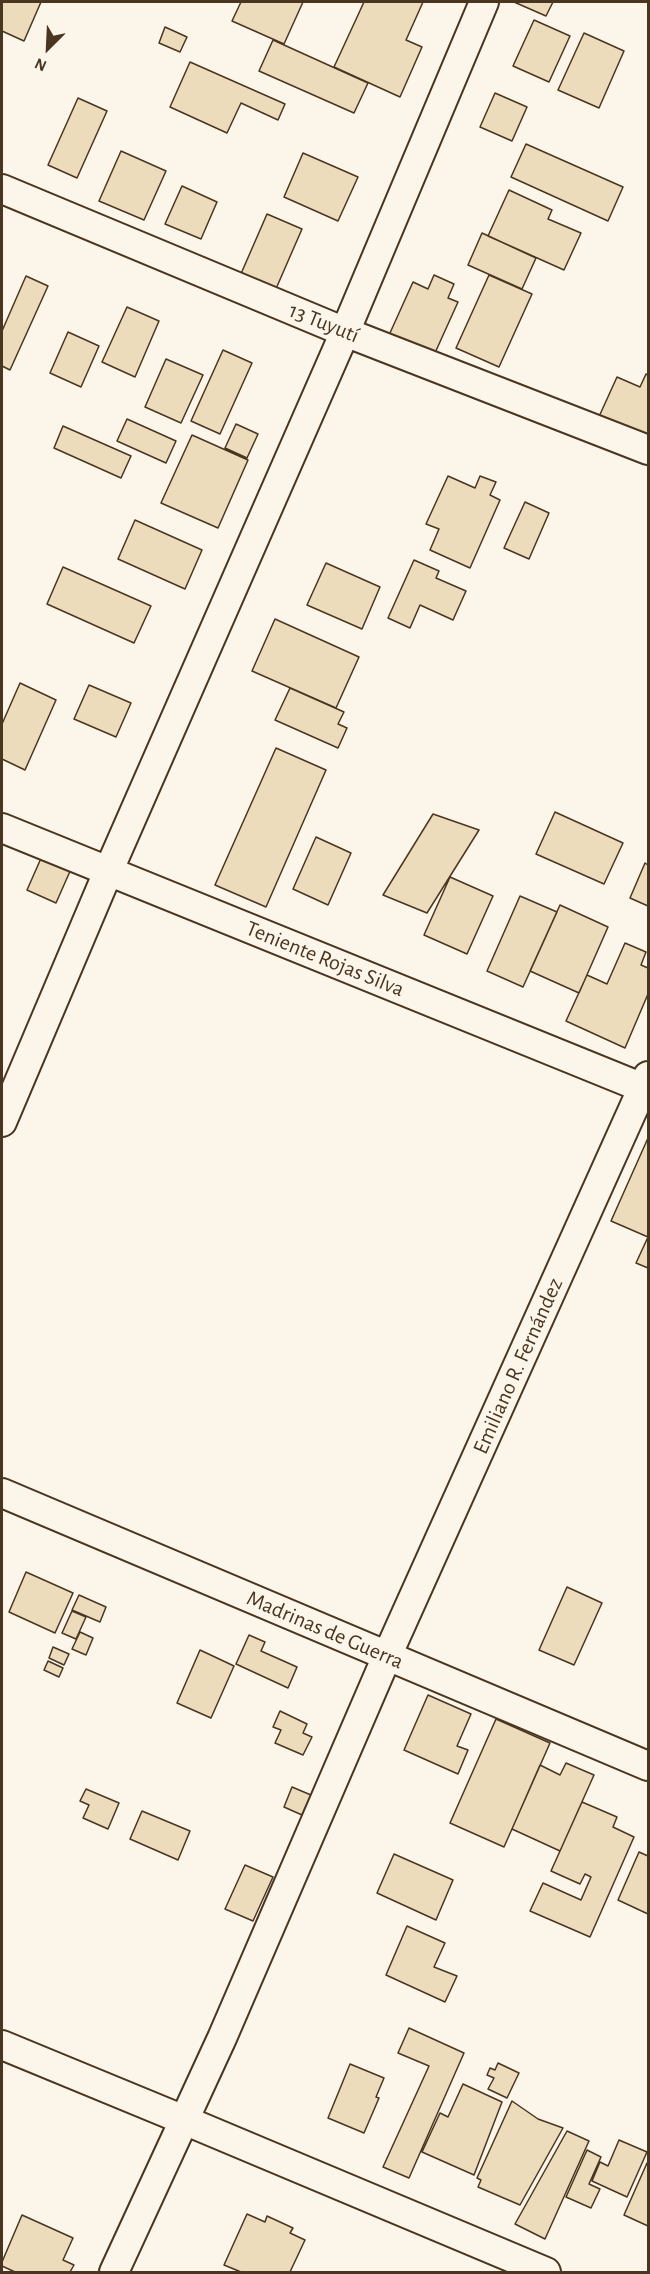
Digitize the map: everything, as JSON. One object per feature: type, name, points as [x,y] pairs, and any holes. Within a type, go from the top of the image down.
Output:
[{"type":"street","points":[[2,1122],[108,872],[345,332],[484,2]]},
{"type":"street","name":"13 Tuyutí","points":[[2,189],[345,332],[648,450]]},
{"type":"street","name":"Teniente Rojas Silva","points":[[2,828],[647,1085]]},
{"type":"street","name":"Emiliano R. Fernández","points":[[114,2272],[222,2038],[387,1656],[647,1085]]},
{"type":"street","name":"Madrinas de Guerra","points":[[2,1493],[648,1766]]},
{"type":"street","points":[[2,2045],[546,2272]]},
{"type":"building","points":[[2,2],[41,2],[24,41],[2,31]]},
{"type":"building","points":[[241,2],[303,2],[284,44],[232,21]]},
{"type":"building","points":[[364,2],[423,2],[406,40],[422,47],[400,97],[334,67]]},
{"type":"building","points":[[514,2],[553,2],[546,16]]},
{"type":"building","points":[[534,20],[570,36],[549,82],[513,66]]},
{"type":"building","points":[[165,27],[187,37],[180,52],[159,43]]},
{"type":"building","points":[[584,33],[624,51],[599,108],[558,90]]},
{"type":"building","points":[[273,40],[368,83],[354,113],[259,71]]},
{"type":"building","points":[[190,62],[285,104],[278,120],[241,103],[227,133],[170,107]]},
{"type":"building","points":[[495,93],[527,107],[512,141],[480,127]]},
{"type":"building","points":[[78,98],[107,111],[77,178],[48,165]]},
{"type":"building","points":[[526,144],[623,187],[608,221],[511,177]]},
{"type":"building","points":[[121,151],[166,171],[144,220],[99,201]]},
{"type":"building","points":[[303,153],[358,177],[338,221],[284,197]]},
{"type":"building","points":[[182,186],[217,202],[201,239],[165,224]]},
{"type":"building","points":[[509,190],[552,210],[548,219],[581,233],[564,270],[488,236]]},
{"type":"building","points":[[267,214],[302,229],[275,291],[240,276]]},
{"type":"building","points":[[482,233],[536,258],[522,289],[468,265]]},
{"type":"building","points":[[434,275],[454,284],[448,298],[458,302],[430,364],[385,344],[413,282],[428,289]]},
{"type":"building","points":[[489,275],[532,294],[499,367],[456,348]]},
{"type":"building","points":[[26,276],[48,286],[10,370],[2,366],[2,331]]},
{"type":"building","points":[[127,307],[159,321],[135,377],[102,362]]},
{"type":"building","points":[[68,332],[99,346],[81,387],[50,373]]},
{"type":"building","points":[[223,350],[252,363],[220,434],[191,421]]},
{"type":"building","points":[[166,359],[203,375],[181,423],[145,407]]},
{"type":"building","points":[[646,374],[648,375],[648,457],[592,432],[617,377],[640,387]]},
{"type":"building","points":[[127,419],[176,441],[166,463],[117,441]]},
{"type":"building","points":[[236,424],[258,434],[247,458],[225,448]]},
{"type":"building","points":[[63,426],[131,456],[121,478],[54,448]]},
{"type":"building","points":[[192,435],[248,460],[218,528],[161,503]]},
{"type":"building","points":[[448,476],[475,488],[480,476],[496,482],[490,495],[500,500],[470,568],[430,550],[439,529],[426,524]]},
{"type":"building","points":[[525,502],[549,513],[529,559],[504,548]]},
{"type":"building","points":[[135,520],[202,550],[185,589],[118,559]]},
{"type":"building","points":[[414,560],[439,571],[436,578],[466,591],[453,620],[420,605],[410,628],[388,618]]},
{"type":"building","points":[[326,563],[380,587],[362,629],[307,605]]},
{"type":"building","points":[[63,567],[151,606],[134,643],[47,604]]},
{"type":"building","points":[[275,619],[359,657],[336,708],[252,671]]},
{"type":"building","points":[[20,683],[56,700],[25,770],[2,759],[2,724]]},
{"type":"building","points":[[89,685],[131,703],[116,737],[74,719]]},
{"type":"building","points":[[290,688],[344,712],[338,724],[347,728],[338,748],[275,720]]},
{"type":"building","points":[[276,748],[326,770],[266,907],[215,885]]},
{"type":"building","points":[[555,812],[623,843],[604,884],[536,854]]},
{"type":"building","points":[[433,814],[479,830],[427,913],[383,895]]},
{"type":"building","points":[[316,837],[351,853],[328,905],[293,889]]},
{"type":"building","points":[[46,847],[75,860],[56,903],[27,890]]},
{"type":"building","points":[[645,863],[648,865],[648,906],[630,898]]},
{"type":"building","points":[[450,877],[493,896],[467,954],[424,935]]},
{"type":"building","points":[[520,896],[557,912],[523,987],[487,971]]},
{"type":"building","points":[[560,905],[608,927],[579,993],[530,971]]},
{"type":"building","points":[[625,943],[646,952],[641,965],[648,968],[648,994],[625,1048],[566,1021],[587,975],[607,984]]},
{"type":"building","points":[[648,1138],[648,1237],[611,1221]]},
{"type":"building","points":[[648,1237],[648,1268],[636,1263]]},
{"type":"building","points":[[26,1572],[73,1593],[55,1633],[9,1612]]},
{"type":"building","points":[[567,1587],[602,1603],[574,1665],[539,1650]]},
{"type":"building","points":[[79,1595],[106,1607],[100,1622],[72,1610]]},
{"type":"building","points":[[72,1611],[86,1617],[76,1639],[62,1633]]},
{"type":"building","points":[[80,1632],[93,1638],[86,1655],[72,1649]]},
{"type":"building","points":[[249,1635],[265,1642],[261,1651],[297,1667],[288,1688],[236,1664]]},
{"type":"building","points":[[53,1647],[69,1654],[64,1665],[49,1658]]},
{"type":"building","points":[[200,1650],[234,1666],[211,1718],[177,1703]]},
{"type":"building","points":[[48,1661],[63,1668],[59,1677],[44,1670]]},
{"type":"building","points":[[428,1695],[471,1714],[457,1746],[468,1750],[458,1774],[404,1750]]},
{"type":"building","points":[[280,1711],[307,1724],[303,1733],[312,1737],[303,1755],[275,1743],[281,1730],[273,1727]]},
{"type":"building","points":[[496,1719],[550,1743],[504,1847],[450,1823]]},
{"type":"building","points":[[566,1763],[594,1775],[560,1851],[512,1829],[540,1765],[560,1775]]},
{"type":"building","points":[[292,1787],[311,1795],[302,1815],[284,1807]]},
{"type":"building","points":[[86,1789],[119,1803],[108,1829],[83,1818],[89,1805],[80,1801]]},
{"type":"building","points":[[582,1802],[617,1817],[613,1827],[634,1837],[590,1937],[530,1911],[543,1883],[581,1900],[591,1877],[585,1874],[580,1884],[551,1871]]},
{"type":"building","points":[[142,1811],[190,1831],[178,1860],[130,1839]]},
{"type":"building","points":[[639,1852],[648,1856],[648,1914],[618,1900]]},
{"type":"building","points":[[394,1854],[453,1880],[436,1920],[377,1893]]},
{"type":"building","points":[[245,1865],[273,1877],[253,1921],[225,1909]]},
{"type":"building","points":[[407,1926],[445,1943],[434,1967],[457,1976],[445,2002],[386,1975]]},
{"type":"building","points":[[409,2028],[464,2053],[409,2178],[383,2167],[429,2066],[398,2053]]},
{"type":"building","points":[[498,2063],[519,2073],[507,2098],[488,2089],[494,2078],[487,2075],[490,2068],[495,2070]]},
{"type":"building","points":[[350,2064],[384,2078],[376,2097],[379,2098],[364,2133],[328,2118]]},
{"type":"building","points":[[463,2084],[502,2102],[474,2175],[422,2152],[440,2113],[448,2117]]},
{"type":"building","points":[[512,2101],[538,2119],[563,2128],[520,2205],[478,2187],[481,2180],[477,2178]]},
{"type":"building","points":[[567,2131],[589,2141],[545,2239],[515,2224]]},
{"type":"building","points":[[619,2140],[647,2152],[627,2197],[592,2181],[600,2162],[608,2166]]},
{"type":"building","points":[[587,2150],[601,2157],[589,2184],[600,2189],[591,2208],[566,2197]]},
{"type":"building","points":[[648,2163],[648,2226],[624,2215]]},
{"type":"building","points":[[247,2214],[265,2222],[267,2216],[293,2228],[290,2233],[305,2240],[290,2272],[241,2272],[224,2265]]},
{"type":"building","points":[[22,2215],[73,2238],[63,2260],[74,2265],[70,2272],[15,2272],[2,2266]]}]
